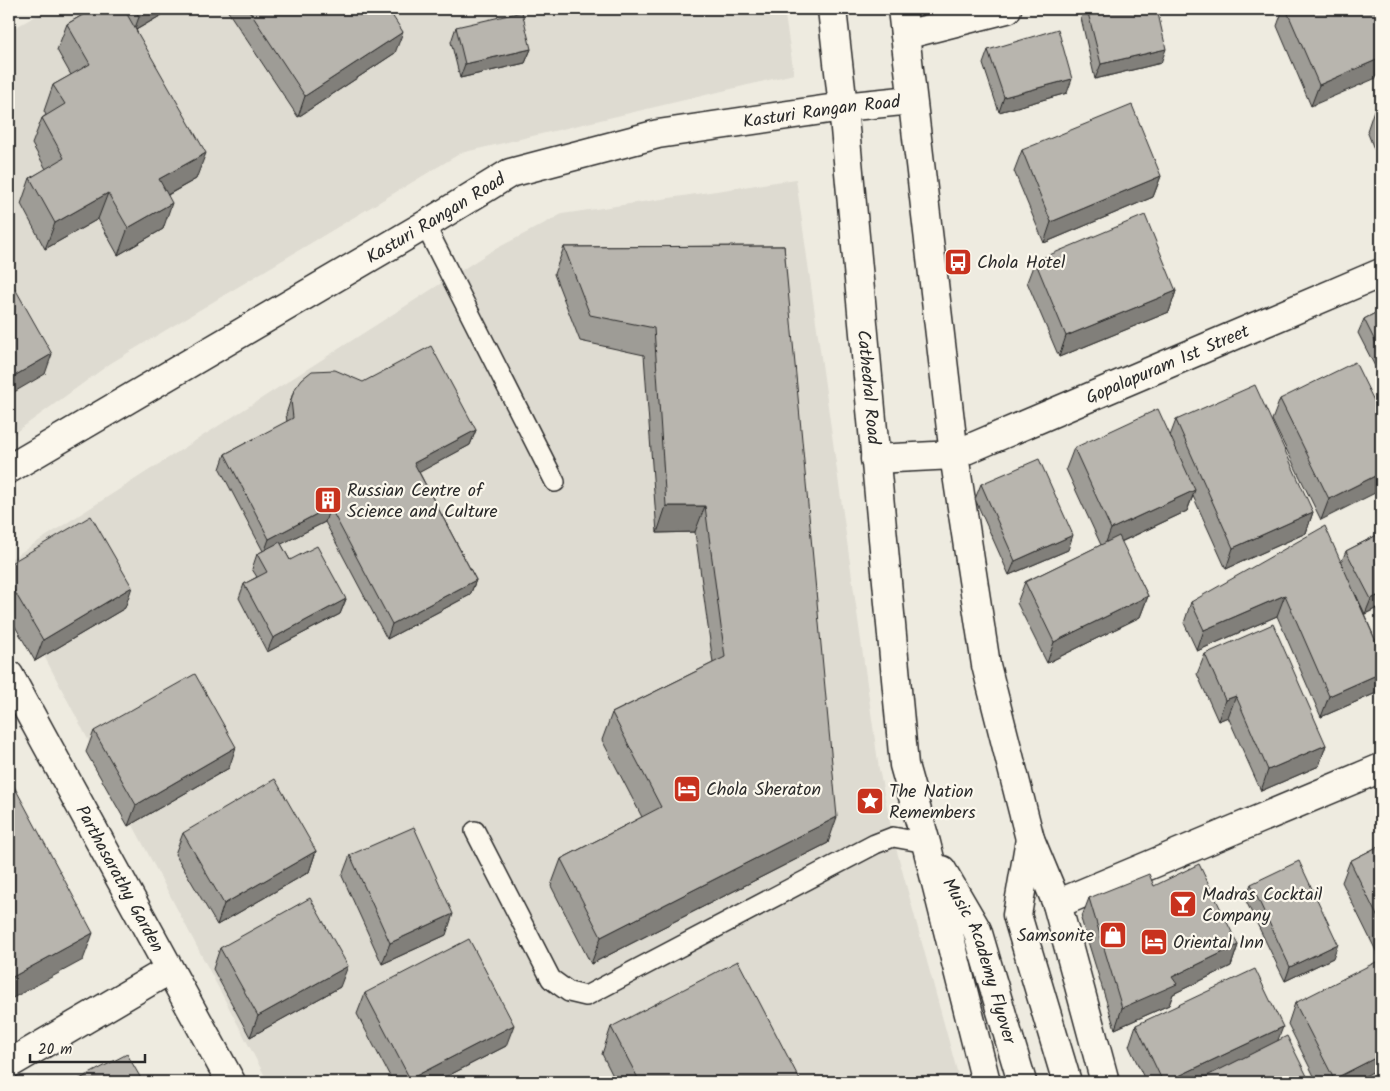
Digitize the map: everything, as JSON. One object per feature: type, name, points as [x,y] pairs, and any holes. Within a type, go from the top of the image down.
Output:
[{"type":"main road","name":"Cathedral Road","points":[[832,9],[843,107],[904,765],[926,843]]},
{"type":"main road","points":[[902,9],[954,455],[986,665],[1030,839],[1057,904],[1106,1082]]},
{"type":"main road","points":[[905,35],[1007,9]]},
{"type":"main road","name":"Kasturi Rangan Road","points":[[9,469],[425,225],[510,173],[658,134],[843,107],[912,100]]},
{"type":"main road","name":"Gopalapuram 1st Street","points":[[875,460],[954,455],[1381,273]]},
{"type":"main road","name":"Parthasarathy Garden","points":[[9,675],[231,1082]]},
{"type":"main road","points":[[1057,904],[1381,768]]},
{"type":"main road","points":[[1030,839],[1017,915],[1067,1082]]},
{"type":"main road","points":[[926,843],[986,1082]]},
{"type":"main road","name":"Music Academy Flyover","points":[[926,843],[977,930],[1022,1082]]},
{"type":"main road","points":[[9,1064],[169,970]]},
{"type":"lane","points":[[425,225],[555,482]]},
{"type":"lane","points":[[476,831],[551,979],[569,992],[586,996],[875,844],[893,837],[926,843]]},
{"type":"shaded area","points":[[48,9],[784,9],[794,74],[461,153],[111,363],[9,437],[9,31]]},
{"type":"shaded area","points":[[796,179],[879,769],[893,837],[960,1082],[268,1082],[9,589],[9,560],[490,252],[562,214]]},
{"type":"building","points":[[93,9],[124,9],[206,153],[159,179],[172,203],[128,228],[108,193],[55,223],[30,178],[64,158],[42,118],[65,104],[53,85],[90,64],[67,24]]},
{"type":"building","points":[[135,9],[153,9],[139,17]]},
{"type":"building","points":[[248,9],[388,9],[403,32],[305,96]]},
{"type":"building","points":[[1087,9],[1157,9],[1166,49],[1101,64]]},
{"type":"building","points":[[1286,9],[1381,9],[1381,58],[1319,85]]},
{"type":"building","points":[[522,12],[531,49],[465,64],[456,27]]},
{"type":"building","points":[[1058,29],[1072,79],[1004,97],[988,50]]},
{"type":"building","points":[[1132,105],[1161,176],[1051,222],[1022,150]]},
{"type":"building","points":[[1381,107],[1381,127],[1374,110]]},
{"type":"building","points":[[1145,215],[1176,291],[1066,336],[1035,261]]},
{"type":"building","points":[[784,246],[837,817],[601,937],[561,859],[661,807],[612,713],[725,657],[705,506],[666,506],[654,328],[590,315],[564,247]]},
{"type":"building","points":[[9,278],[52,354],[9,379]]},
{"type":"building","points":[[1381,310],[1381,353],[1364,319]]},
{"type":"building","name":"Russian Centre of Science and Culture","points":[[431,346],[476,430],[414,463],[476,580],[392,624],[330,507],[269,539],[225,454],[293,418],[291,400],[294,390],[302,379],[312,371],[335,370],[363,382]]},
{"type":"building","points":[[1355,362],[1381,415],[1381,473],[1329,499],[1280,399]]},
{"type":"building","points":[[1255,385],[1313,512],[1233,548],[1176,420]]},
{"type":"building","points":[[1158,409],[1195,490],[1111,529],[1074,448]]},
{"type":"building","points":[[1039,459],[1073,535],[1015,561],[981,484]]},
{"type":"building","points":[[91,516],[132,587],[43,640],[9,582],[9,564]]},
{"type":"building","points":[[1325,526],[1381,653],[1381,673],[1329,696],[1285,595],[1204,630],[1191,602]]},
{"type":"building","points":[[1381,533],[1381,594],[1371,599],[1346,551]]},
{"type":"building","points":[[1119,536],[1148,596],[1054,642],[1025,582]]},
{"type":"building","points":[[280,542],[290,560],[317,546],[346,599],[273,638],[244,584],[267,572],[257,554]]},
{"type":"building","points":[[1273,624],[1326,745],[1268,770],[1236,696],[1225,700],[1205,654]]},
{"type":"building","points":[[195,674],[236,747],[136,805],[94,731]]},
{"type":"building","points":[[9,777],[93,933],[9,979]]},
{"type":"building","points":[[275,779],[316,851],[224,904],[183,833]]},
{"type":"building","points":[[414,827],[453,914],[390,943],[350,855]]},
{"type":"building","points":[[1381,845],[1381,924],[1350,861]]},
{"type":"building","points":[[1299,861],[1338,944],[1290,967],[1251,884]]},
{"type":"building","name":"Oriental Inn","points":[[1199,864],[1238,945],[1172,977],[1177,984],[1122,1008],[1089,898],[1149,874],[1154,886]]},
{"type":"building","points":[[310,898],[348,966],[258,1016],[220,948]]},
{"type":"building","points":[[469,939],[514,1025],[410,1079],[365,993]]},
{"type":"building","points":[[738,961],[801,1082],[640,1082],[611,1027]]},
{"type":"building","points":[[1378,961],[1381,967],[1381,1055],[1334,1079],[1295,1003]]},
{"type":"building","points":[[1255,969],[1283,1027],[1163,1082],[1136,1025]]},
{"type":"building","points":[[1287,1036],[1310,1082],[1195,1082]]},
{"type":"building","points":[[127,1054],[143,1082],[74,1082]]},
{"type":"building","points":[[1381,1067],[1381,1082],[1355,1082]]},
{"type":"place","name":"Chola Hotel","points":[[958,262]]},
{"type":"place","name":"Russian Centre of Science and Culture","points":[[328,500]]},
{"type":"place","name":"Chola Sheraton","points":[[687,789]]},
{"type":"place","name":"The Nation Remembers","points":[[870,801]]},
{"type":"place","name":"Madras Cocktail Company","points":[[1183,904]]},
{"type":"place","name":"Samsonite","points":[[1113,935]]},
{"type":"place","name":"Oriental Inn","points":[[1154,942]]}]
